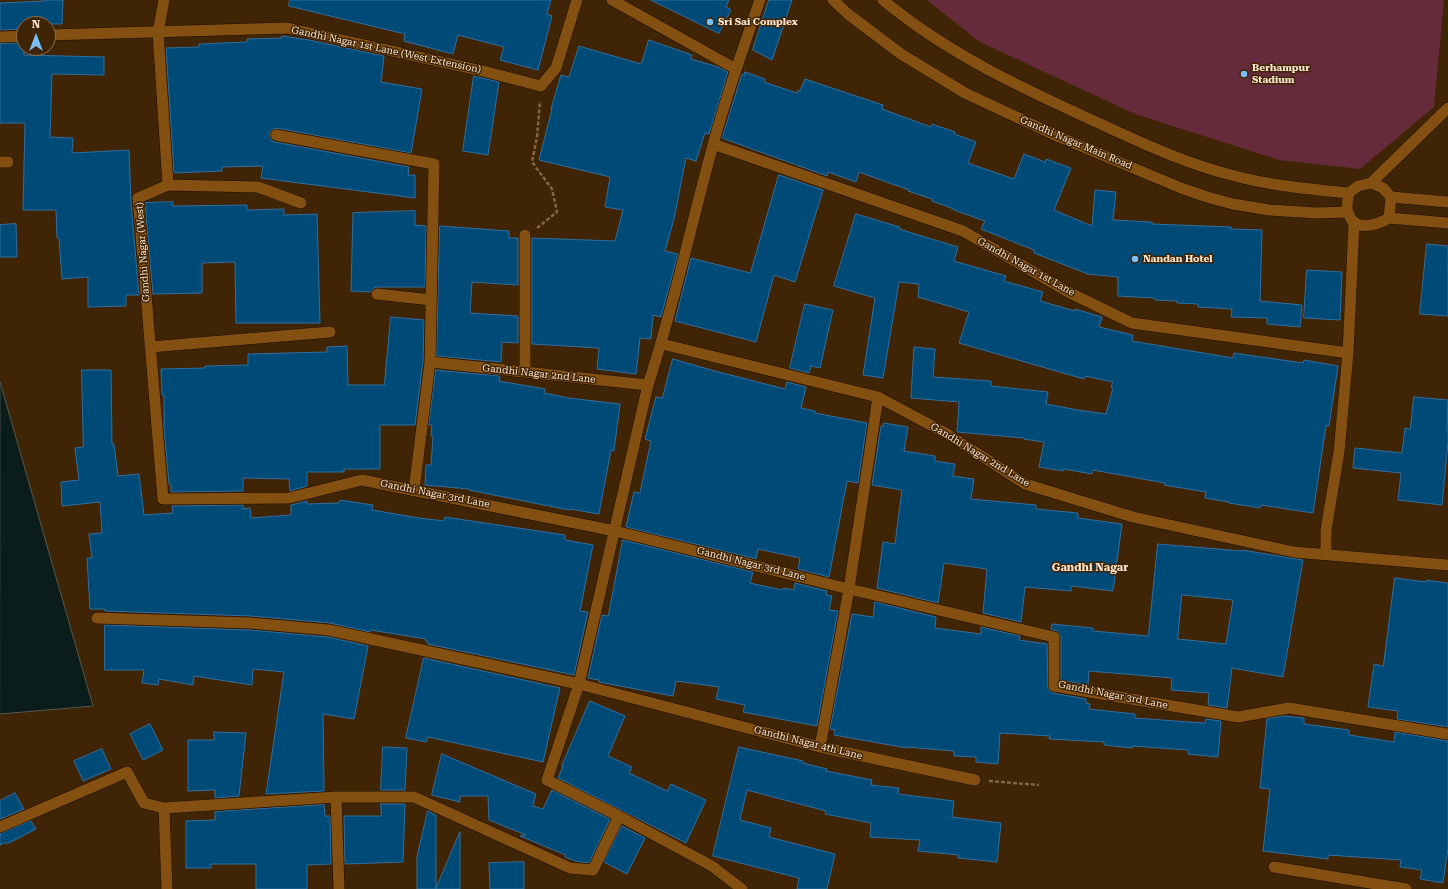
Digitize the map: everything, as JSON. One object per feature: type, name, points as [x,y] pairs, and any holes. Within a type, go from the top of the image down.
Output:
[{"type":"street","points":[[164,0],[158,32],[168,185],[258,187],[301,203]]},
{"type":"street","points":[[540,86],[556,68],[577,0]]},
{"type":"street","points":[[612,0],[736,69]]},
{"type":"street","points":[[742,889],[712,866],[619,816],[547,780],[579,684],[648,385],[662,344],[713,144],[736,69],[760,0]]},
{"type":"street","name":"Gandhi Nagar Main Road","points":[[833,0],[848,14],[901,54],[965,93],[1057,136],[1166,182],[1207,197],[1233,204],[1268,210],[1317,213],[1347,212]]},
{"type":"street","points":[[883,0],[935,38],[1010,82],[1060,107],[1165,153],[1202,167],[1237,177],[1268,183],[1348,193],[1358,186],[1372,183],[1448,108]]},
{"type":"street","name":"Gandhi Nagar 1st Lane (West Extension)","points":[[56,35],[287,28],[540,86]]},
{"type":"street","points":[[0,37],[16,36]]},
{"type":"street","points":[[276,135],[434,164],[430,362],[414,490]]},
{"type":"street","name":"Gandhi Nagar 1st Lane","points":[[713,144],[963,231],[1070,293],[1132,322],[1348,353]]},
{"type":"street","points":[[1372,183],[1383,188],[1391,197],[1448,202]]},
{"type":"street","name":"Gandhi Nagar (West)","points":[[163,499],[138,198],[168,185]]},
{"type":"street","points":[[1326,554],[1326,530],[1339,452],[1348,353],[1354,223],[1347,212],[1348,193]]},
{"type":"street","points":[[1389,218],[1391,197]]},
{"type":"street","points":[[1354,223],[1366,226],[1379,224],[1389,218],[1448,223]]},
{"type":"street","points":[[525,235],[525,372]]},
{"type":"street","points":[[377,294],[431,300]]},
{"type":"street","points":[[150,347],[330,332]]},
{"type":"street","name":"Gandhi Nagar 2nd Lane","points":[[662,344],[878,397],[950,435],[1024,484],[1133,518],[1294,552],[1448,565]]},
{"type":"street","name":"Gandhi Nagar 2nd Lane","points":[[430,362],[648,385]]},
{"type":"street","points":[[820,747],[849,589],[878,397]]},
{"type":"street","name":"Gandhi Nagar 3rd Lane","points":[[163,499],[289,498],[362,480],[615,531],[849,589],[1054,637],[1054,686],[1238,717],[1289,708],[1448,734]]},
{"type":"street","name":"Gandhi Nagar 4th Lane","points":[[97,618],[250,623],[329,630],[579,684],[820,747],[975,780]]},
{"type":"street","points":[[0,826],[127,772],[144,803],[164,808],[336,797],[414,797],[570,868],[593,870],[619,816]]},
{"type":"street","points":[[336,797],[339,889]]},
{"type":"street","points":[[164,808],[167,889]]},
{"type":"street","points":[[1274,867],[1406,889]]},
{"type":"path","points":[[525,235],[542,225],[557,212],[552,189],[532,162],[537,137],[540,86]]},
{"type":"path","points":[[975,780],[1039,785]]},
{"type":"shaded area","name":"Berhampur Stadium","points":[[927,0],[1444,0],[1434,107],[1360,169],[1279,160],[1135,114],[980,42]]},
{"type":"water","points":[[0,382],[93,706],[0,714]]},
{"type":"building","points":[[63,0],[62,24],[56,24],[56,16],[16,16],[16,29],[0,30],[0,3]]},
{"type":"building","points":[[290,0],[551,0],[547,14],[552,16],[538,70],[500,60],[504,47],[458,35],[453,54],[404,41],[405,34],[289,6]]},
{"type":"building","name":"Sri Sai Complex","points":[[651,0],[729,0],[726,7],[731,10],[719,33]]},
{"type":"building","points":[[769,0],[792,0],[772,60],[753,50]]},
{"type":"building","points":[[282,36],[309,40],[384,56],[381,82],[422,89],[411,153],[277,128],[271,130],[269,134],[271,140],[275,142],[409,167],[408,175],[415,175],[415,198],[261,178],[263,166],[222,167],[222,171],[174,173],[166,48],[199,47],[199,44],[247,42],[247,39],[281,38]]},
{"type":"building","points":[[649,40],[692,55],[691,59],[718,67],[728,72],[709,134],[705,133],[696,161],[686,158],[674,219],[665,251],[678,254],[661,317],[653,315],[651,339],[640,338],[636,374],[597,369],[599,348],[532,344],[532,238],[615,241],[623,210],[605,207],[610,177],[539,160],[561,75],[569,77],[579,46],[641,64]]},
{"type":"building","points":[[16,43],[16,56],[104,57],[104,75],[52,74],[50,137],[73,138],[72,153],[129,150],[131,203],[139,295],[126,295],[126,306],[88,307],[88,277],[62,279],[59,238],[57,238],[56,210],[23,210],[25,123],[0,123],[0,44]]},
{"type":"building","points":[[745,72],[765,79],[764,82],[797,93],[798,90],[800,91],[805,79],[883,105],[882,109],[931,127],[932,124],[955,132],[954,134],[976,142],[968,163],[1014,179],[1024,154],[1045,162],[1046,159],[1071,168],[1054,210],[1092,226],[1095,190],[1116,192],[1113,220],[1152,222],[1152,224],[1231,227],[1231,229],[1262,230],[1260,301],[1302,305],[1300,327],[1267,324],[1267,318],[1231,317],[1232,309],[1198,307],[1198,304],[1155,300],[1155,298],[1118,296],[1118,277],[1088,274],[1034,253],[1034,250],[981,229],[985,221],[932,201],[932,199],[859,172],[856,182],[828,172],[827,176],[722,138],[742,74],[744,75]]},
{"type":"building","points":[[474,76],[499,82],[488,155],[463,151]]},
{"type":"building","points":[[779,175],[823,190],[795,282],[774,275],[756,342],[675,321],[691,258],[750,273]]},
{"type":"building","points":[[173,202],[173,206],[247,205],[247,210],[284,209],[284,215],[317,214],[320,323],[236,323],[235,262],[202,263],[202,293],[153,294],[145,203]]},
{"type":"building","points":[[415,211],[415,225],[426,226],[425,287],[377,287],[371,292],[351,291],[353,213]]},
{"type":"building","points":[[856,214],[958,247],[954,261],[1006,276],[1004,281],[1043,292],[1040,301],[1102,317],[1099,327],[1133,335],[1132,341],[1233,358],[1234,353],[1303,363],[1304,360],[1338,366],[1329,426],[1326,426],[1313,513],[1261,505],[1260,508],[1229,503],[1205,498],[1206,492],[1093,470],[1092,474],[1064,469],[1063,471],[1039,467],[1044,442],[1024,438],[957,432],[959,402],[911,398],[914,347],[935,349],[933,377],[991,381],[991,386],[1048,392],[1046,404],[1078,410],[1106,414],[1113,388],[1111,387],[1113,382],[1085,376],[1084,379],[959,343],[969,312],[918,297],[919,284],[899,282],[883,378],[863,375],[875,298],[834,286]]},
{"type":"building","points":[[16,224],[17,257],[0,257],[0,225]]},
{"type":"building","points":[[440,226],[509,231],[509,238],[518,238],[518,285],[472,282],[470,313],[518,316],[518,343],[502,342],[501,362],[437,356]]},
{"type":"building","points":[[1427,244],[1448,246],[1448,316],[1420,314]]},
{"type":"building","points":[[1307,270],[1342,272],[1340,320],[1304,318]]},
{"type":"building","points":[[805,304],[833,310],[820,368],[811,366],[809,373],[790,368]]},
{"type":"building","points":[[391,317],[424,320],[423,361],[415,425],[380,425],[380,469],[344,469],[344,472],[307,472],[307,486],[290,491],[289,479],[243,478],[243,491],[171,492],[164,429],[164,395],[162,395],[161,369],[248,365],[248,354],[327,352],[327,347],[347,346],[348,385],[384,385]]},
{"type":"building","points":[[673,359],[785,389],[787,382],[806,387],[801,408],[815,411],[815,413],[867,423],[858,483],[847,481],[829,577],[798,569],[800,558],[758,549],[756,559],[626,527],[634,492],[640,493],[651,441],[645,439],[656,397],[662,398]]},
{"type":"building","points":[[82,370],[111,370],[112,444],[114,444],[118,476],[139,474],[144,515],[173,513],[172,506],[243,505],[243,509],[250,508],[251,518],[291,515],[291,505],[307,501],[307,504],[339,503],[340,500],[373,505],[372,510],[419,518],[444,521],[445,517],[565,535],[565,540],[593,545],[580,611],[588,612],[574,675],[428,644],[426,639],[371,630],[370,632],[330,623],[251,616],[105,611],[105,609],[90,609],[87,558],[92,558],[89,534],[102,533],[100,502],[62,506],[61,482],[79,480],[75,448],[83,447]]},
{"type":"building","points":[[436,370],[500,376],[499,381],[545,389],[544,393],[569,398],[620,404],[614,451],[611,450],[599,514],[569,510],[469,489],[425,485],[426,465],[431,465],[433,436],[431,436],[432,425],[429,425]]},
{"type":"building","points":[[1414,397],[1448,400],[1448,442],[1442,505],[1398,500],[1401,473],[1353,468],[1355,448],[1402,453],[1405,428],[1410,429]]},
{"type":"building","points":[[884,423],[908,427],[904,451],[935,456],[935,461],[955,464],[953,476],[974,479],[971,499],[1036,505],[1036,509],[1078,513],[1078,518],[1122,524],[1113,591],[1071,586],[1071,591],[1025,587],[1021,622],[983,613],[987,569],[944,563],[938,603],[877,588],[883,542],[895,544],[902,490],[872,485],[881,426],[883,426]]},
{"type":"building","points":[[623,540],[753,572],[750,583],[782,590],[783,588],[794,590],[795,583],[827,591],[826,595],[832,596],[829,610],[838,611],[817,726],[743,712],[745,705],[716,699],[719,687],[676,681],[673,696],[599,682],[599,680],[588,678],[602,615],[608,616]]},
{"type":"building","points":[[1158,544],[1242,550],[1303,560],[1283,677],[1232,668],[1227,708],[1208,705],[1209,693],[1171,690],[1172,678],[1089,671],[1088,685],[1061,680],[1061,637],[1058,631],[1051,629],[1052,624],[1093,628],[1093,631],[1148,636]],"holes":[[[1182,595],[1233,600],[1226,644],[1178,639]]]},
{"type":"building","points":[[1395,578],[1448,583],[1448,727],[1397,719],[1398,711],[1368,707],[1374,664],[1383,666]]},
{"type":"building","points":[[875,602],[936,617],[935,628],[981,634],[981,627],[1020,636],[1019,640],[1047,644],[1048,689],[1053,693],[1086,699],[1086,703],[1090,704],[1089,709],[1135,714],[1135,718],[1205,723],[1206,719],[1221,721],[1218,757],[1188,754],[1188,750],[1132,746],[1132,748],[1104,745],[1104,742],[1049,739],[1050,736],[1000,733],[998,764],[976,762],[976,757],[954,756],[954,751],[907,748],[834,735],[835,730],[830,729],[852,614],[873,617]]},
{"type":"building","points":[[105,625],[250,630],[328,637],[368,646],[354,719],[323,714],[324,791],[266,794],[284,672],[253,669],[252,685],[194,676],[193,685],[159,679],[158,685],[142,683],[144,670],[105,670]]},
{"type":"building","points":[[424,658],[560,688],[543,762],[428,737],[426,742],[406,738]]},
{"type":"building","points":[[590,701],[625,716],[608,756],[632,767],[629,773],[667,791],[671,784],[706,800],[686,843],[558,778]]},
{"type":"building","points":[[1284,716],[1304,718],[1304,724],[1349,730],[1349,735],[1394,742],[1395,732],[1448,741],[1448,848],[1443,883],[1420,879],[1422,870],[1400,867],[1401,860],[1328,855],[1328,859],[1263,851],[1270,789],[1260,788],[1267,719]]},
{"type":"building","points":[[150,724],[163,750],[143,760],[130,734]]},
{"type":"building","points":[[214,732],[246,733],[239,796],[215,798],[215,790],[188,791],[188,740],[214,740]]},
{"type":"building","points":[[383,747],[407,748],[405,790],[381,790]]},
{"type":"building","points":[[739,747],[803,761],[803,763],[827,769],[826,771],[872,780],[871,785],[899,788],[898,794],[954,801],[952,817],[1001,823],[997,862],[958,858],[959,855],[918,851],[920,840],[870,837],[871,823],[825,814],[826,811],[747,790],[740,820],[771,828],[769,837],[835,854],[827,889],[797,889],[799,878],[713,856]]},
{"type":"building","points":[[102,749],[111,769],[83,781],[74,761]]},
{"type":"building","points":[[442,754],[536,794],[533,806],[543,809],[552,790],[610,819],[589,863],[575,861],[565,857],[566,855],[520,836],[526,835],[489,820],[488,796],[460,796],[460,802],[432,795]]},
{"type":"building","points":[[15,793],[24,809],[0,819],[0,801]]},
{"type":"building","points":[[381,804],[405,804],[403,862],[345,864],[344,816],[381,816]]},
{"type":"building","points":[[324,805],[325,816],[330,816],[331,864],[307,865],[307,889],[256,889],[256,864],[211,864],[211,868],[186,868],[186,821],[215,820],[215,812]]},
{"type":"building","points":[[428,811],[436,815],[436,889],[417,889],[417,857]]},
{"type":"building","points":[[31,821],[36,829],[7,844],[6,842],[0,845],[0,834]]},
{"type":"building","points":[[622,826],[645,838],[627,874],[604,862]]},
{"type":"building","points":[[460,832],[460,889],[436,889]]},
{"type":"building","points":[[524,862],[524,889],[490,889],[489,863]]},
{"type":"place","name":"Sri Sai Complex","points":[[710,22]]},
{"type":"place","name":"Berhampur Stadium","points":[[1244,74]]},
{"type":"place","name":"Nandan Hotel","points":[[1135,259]]},
{"type":"district","name":"Gandhi Nagar","points":[[1090,568]]}]
